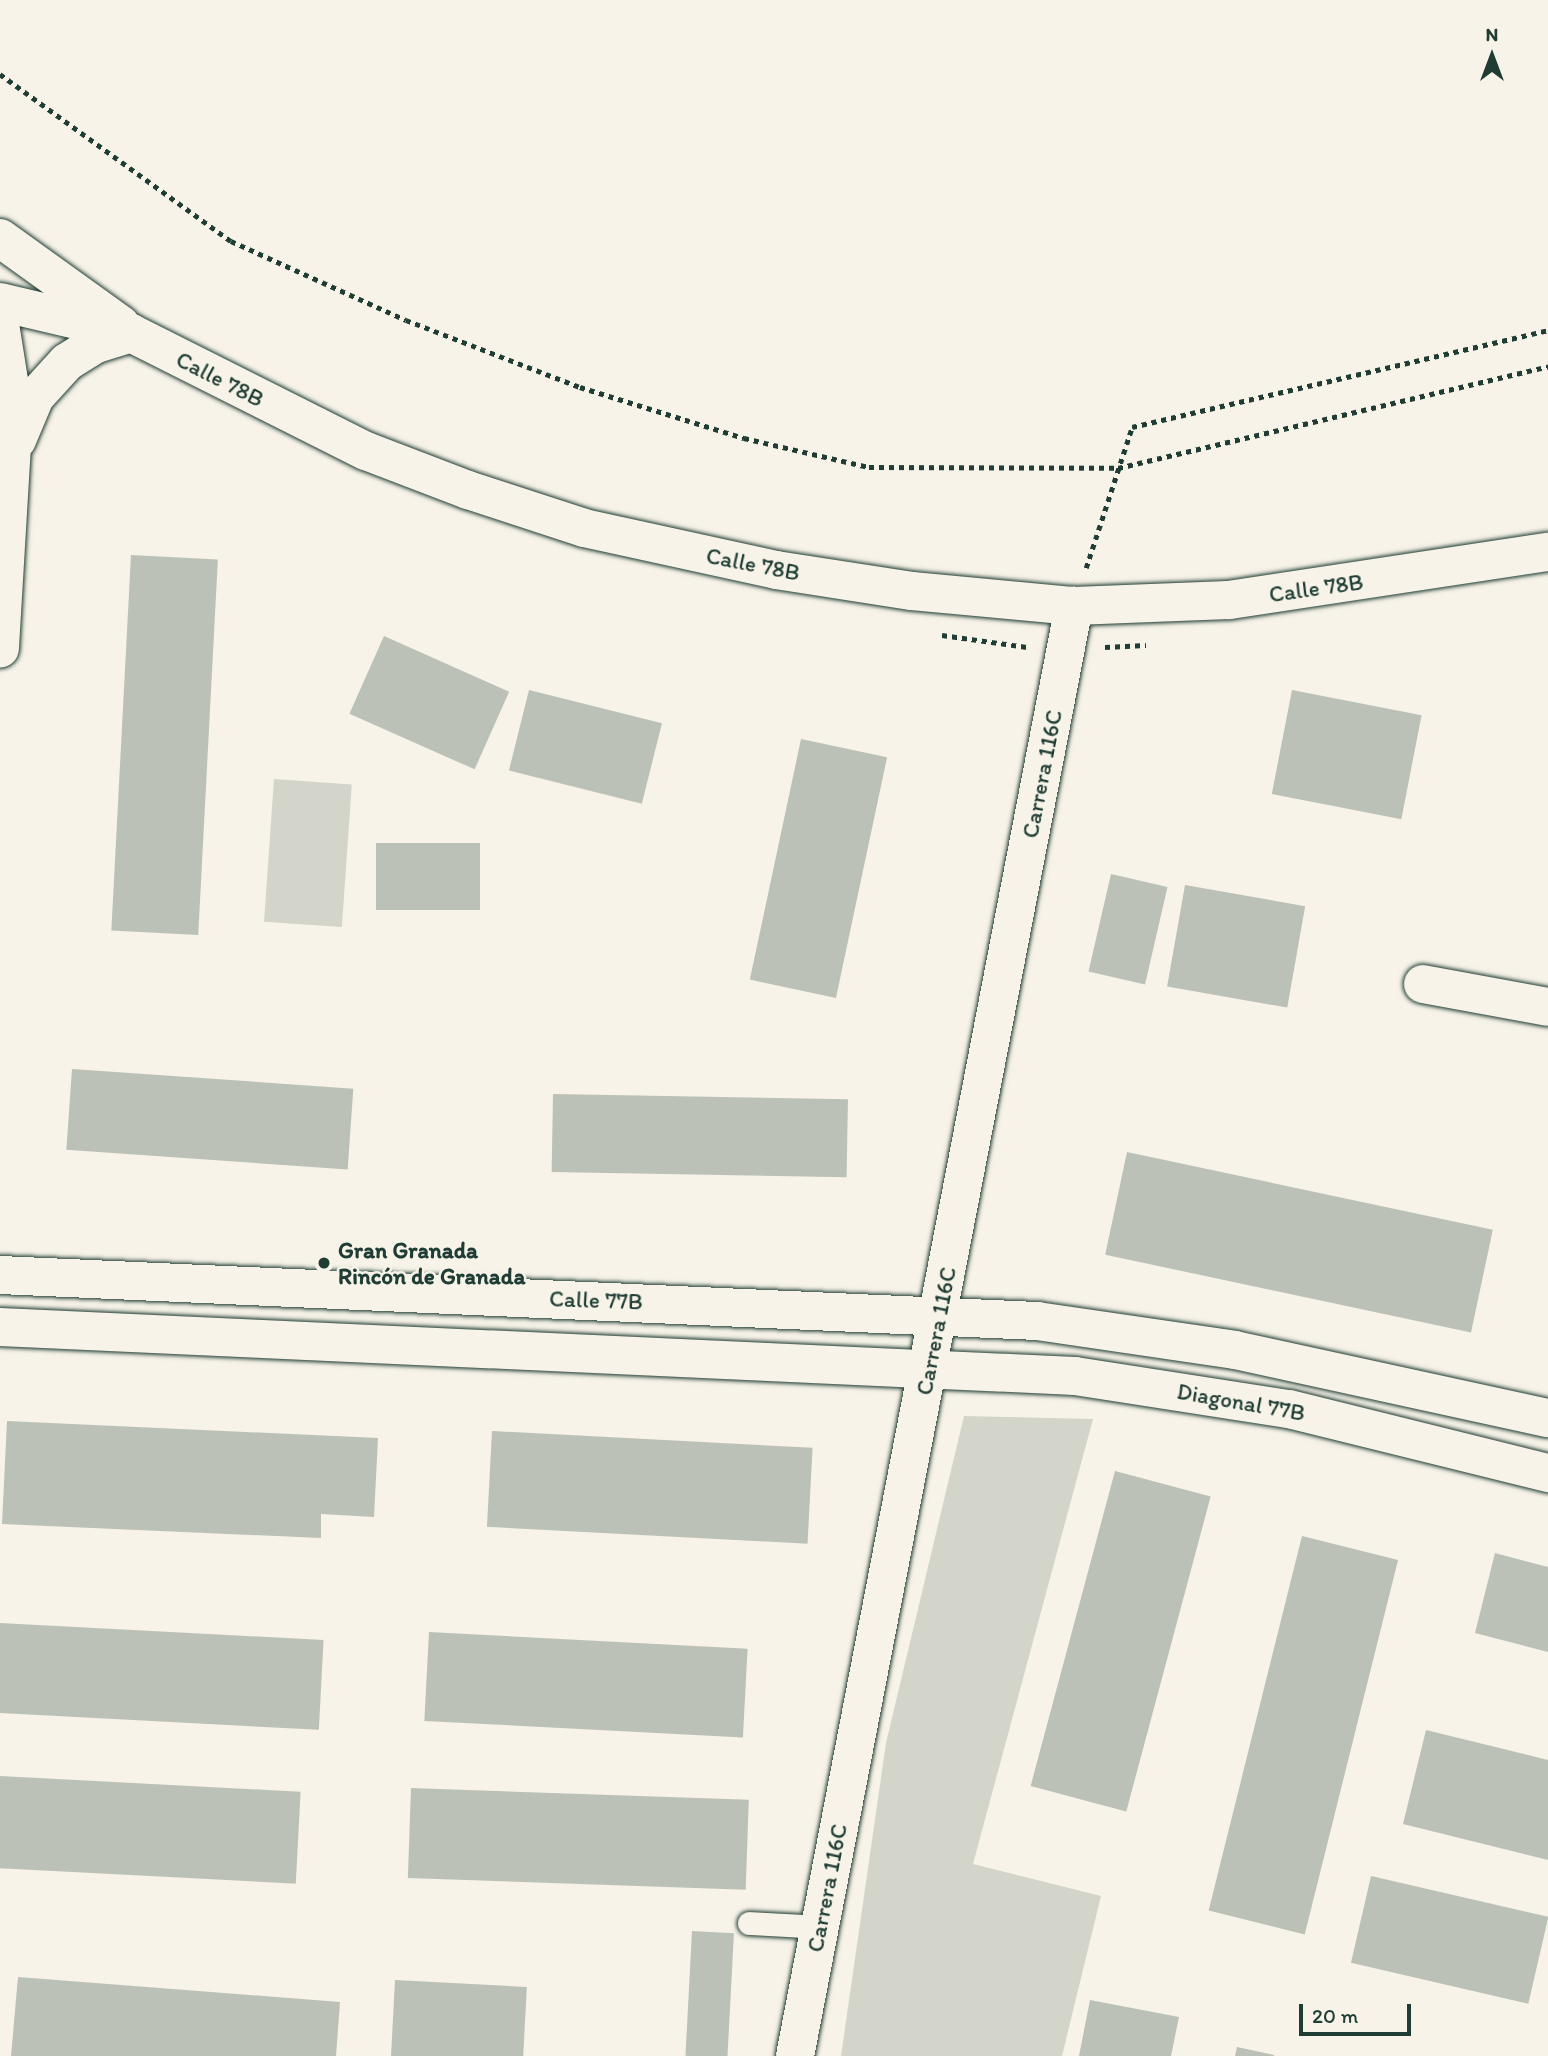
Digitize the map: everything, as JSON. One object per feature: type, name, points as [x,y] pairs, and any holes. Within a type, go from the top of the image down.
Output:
[{"type":"street","points":[[0,238],[131,333]]},
{"type":"street","name":"Calle 78B","points":[[0,302],[131,333],[366,451],[584,528],[776,570],[912,591],[1074,606],[1229,600],[1548,552]]},
{"type":"street","points":[[0,324],[10,365],[15,445],[0,649]]},
{"type":"street","points":[[15,445],[35,397],[67,362],[96,344],[131,333]]},
{"type":"street","name":"Carrera 116C","points":[[795,2056],[940,1315],[1074,606]]},
{"type":"street","points":[[1423,984],[1548,1007]]},
{"type":"street","name":"Calle 77B","points":[[0,1275],[940,1315]]},
{"type":"street","points":[[940,1315],[1037,1321],[1235,1350],[1548,1419]]},
{"type":"street","points":[[0,1327],[929,1370]]},
{"type":"street","name":"Diagonal 77B","points":[[929,1370],[1075,1376],[1195,1392],[1289,1409],[1548,1473]]},
{"type":"lane","points":[[749,1923],[820,1927]]},
{"type":"path","points":[[0,74],[231,241],[406,320],[580,387],[744,438],[869,467],[1118,468],[1548,366]]},
{"type":"path","points":[[1074,606],[1132,427],[1548,330]]},
{"type":"shaded area","points":[[274,779],[352,784],[342,927],[264,922]]},
{"type":"shaded area","points":[[964,1416],[1093,1419],[973,1864],[1101,1896],[1062,2056],[841,2056],[886,1743]]},
{"type":"building","points":[[131,555],[218,560],[198,935],[111,930]]},
{"type":"building","points":[[384,636],[509,692],[475,769],[349,714]]},
{"type":"building","points":[[529,690],[662,723],[642,804],[509,771]]},
{"type":"building","points":[[1292,690],[1422,715],[1401,819],[1272,794]]},
{"type":"building","points":[[801,739],[887,757],[836,998],[750,980]]},
{"type":"building","points":[[376,843],[480,843],[480,910],[376,910]]},
{"type":"building","points":[[1111,874],[1168,887],[1145,984],[1089,971]]},
{"type":"building","points":[[1185,885],[1305,906],[1287,1008],[1167,986]]},
{"type":"building","points":[[72,1069],[353,1089],[348,1169],[66,1150]]},
{"type":"building","points":[[553,1094],[848,1099],[847,1177],[552,1172]]},
{"type":"building","points":[[1127,1152],[1493,1230],[1471,1332],[1105,1255]]},
{"type":"building","points":[[7,1421],[378,1438],[374,1517],[321,1514],[321,1538],[2,1524]]},
{"type":"building","points":[[492,1431],[813,1448],[808,1544],[487,1527]]},
{"type":"building","points":[[1115,1471],[1211,1497],[1126,1812],[1031,1786]]},
{"type":"building","points":[[1302,1536],[1398,1560],[1305,1934],[1209,1911]]},
{"type":"building","points":[[1495,1553],[1548,1567],[1548,1652],[1475,1633]]},
{"type":"building","points":[[0,1623],[324,1640],[319,1730],[0,1713]]},
{"type":"building","points":[[429,1632],[748,1649],[743,1738],[424,1721]]},
{"type":"building","points":[[1426,1730],[1548,1760],[1548,1860],[1403,1824]]},
{"type":"building","points":[[0,1776],[301,1792],[296,1884],[0,1868]]},
{"type":"building","points":[[411,1788],[749,1800],[746,1890],[408,1878]]},
{"type":"building","points":[[1371,1876],[1548,1917],[1528,2004],[1351,1963]]},
{"type":"building","points":[[692,1931],[734,1933],[728,2056],[685,2056]]},
{"type":"building","points":[[18,1977],[340,2002],[336,2056],[11,2056]]},
{"type":"building","points":[[395,1980],[527,1987],[523,2056],[391,2056]]},
{"type":"building","points":[[1090,2000],[1179,2017],[1171,2056],[1079,2056]]},
{"type":"building","points":[[1237,2047],[1274,2055],[1274,2056],[1235,2056]]},
{"type":"place","name":"Gran Granada Rincón de Granada","points":[[324,1263]]}]
